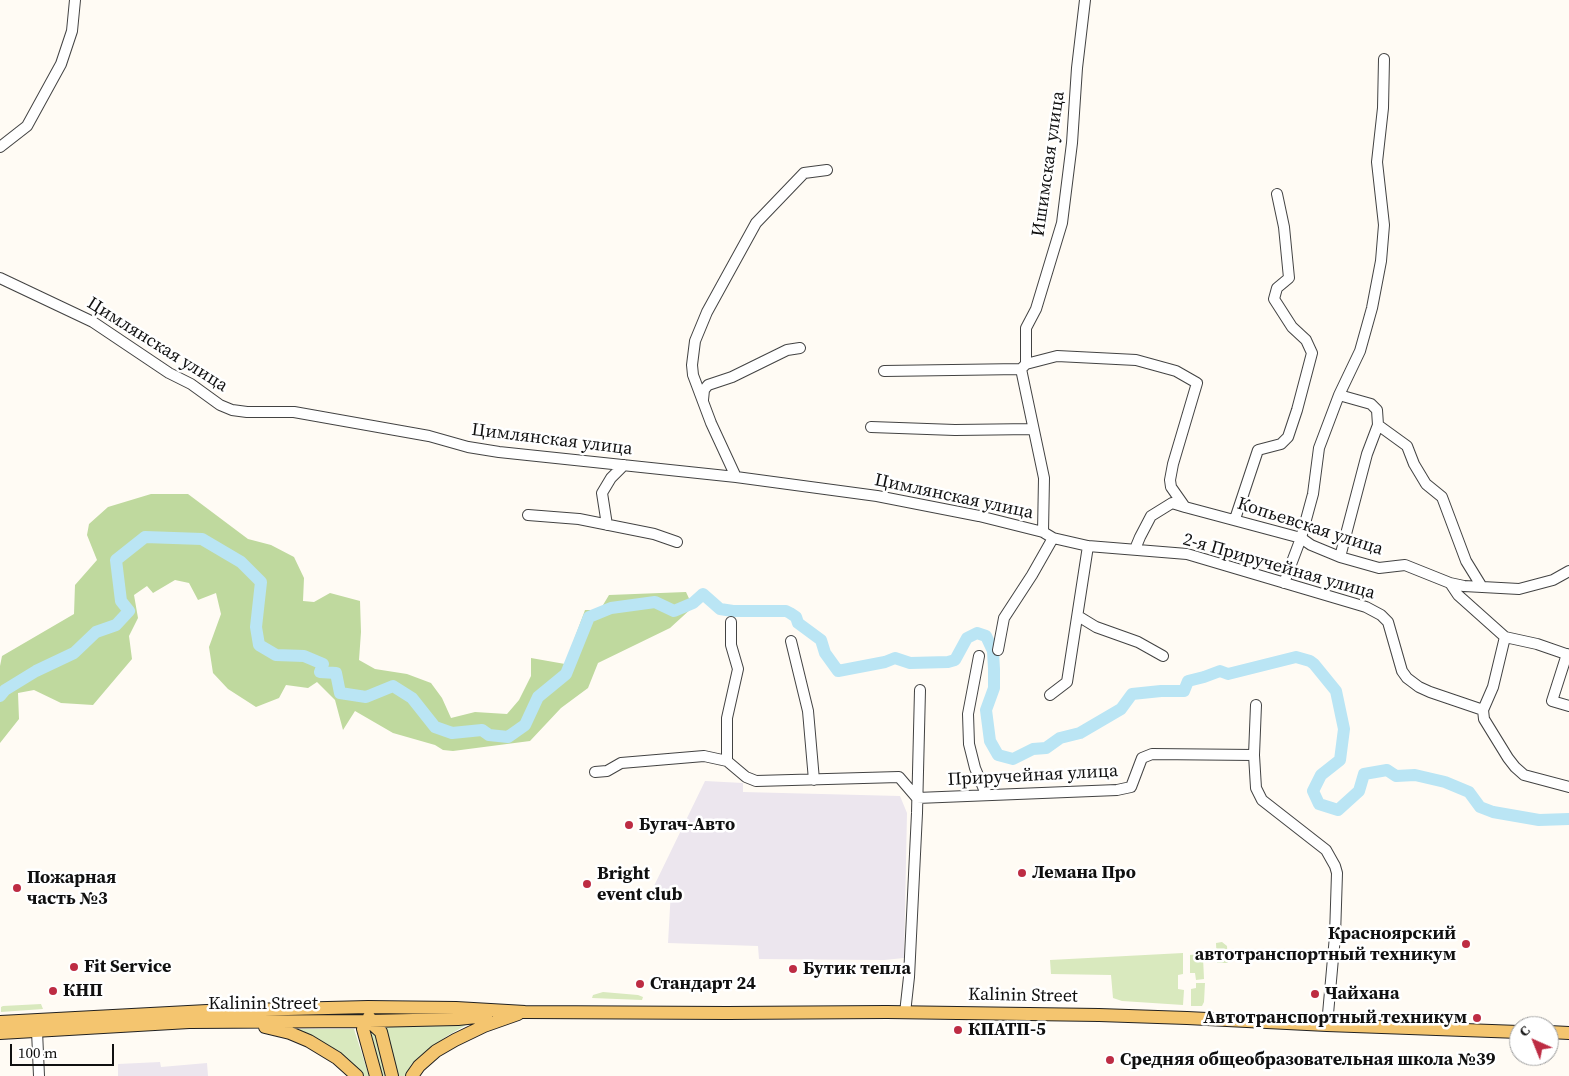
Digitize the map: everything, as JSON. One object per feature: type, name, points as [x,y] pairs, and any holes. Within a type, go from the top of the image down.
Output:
[{"type":"main road","name":"Kalinin Street","points":[[0,1022],[207,1011],[368,1007],[456,1008],[525,1012],[905,1012],[1179,1017],[1326,1026],[1509,1032]]},
{"type":"main road","points":[[368,1007],[369,1021],[363,1029],[376,1076]]},
{"type":"main road","name":"Kalinin Street","points":[[0,1033],[189,1022],[458,1019],[525,1012]]},
{"type":"main road","points":[[412,1076],[419,1066],[436,1051],[455,1040],[484,1026],[525,1012]]},
{"type":"main road","points":[[369,1021],[381,1032],[392,1076]]},
{"type":"main road","points":[[243,1022],[290,1033],[309,1041],[337,1058],[356,1076]]},
{"type":"street","points":[[0,147],[27,126],[61,64],[72,31],[75,0]]},
{"type":"street","name":"Ишимская улица","points":[[1048,535],[1044,478],[1033,429],[1023,367],[1026,328],[1036,309],[1062,223],[1072,143],[1077,68],[1086,0]]},
{"type":"street","points":[[1284,583],[1301,538],[1313,494],[1320,448],[1339,395],[1360,351],[1372,308],[1381,261],[1384,225],[1377,162],[1383,108],[1384,59]]},
{"type":"street","points":[[736,477],[693,375],[692,365],[695,340],[707,312],[754,226],[804,173],[827,170]]},
{"type":"street","points":[[1235,519],[1258,450],[1281,444],[1288,437],[1312,353],[1306,340],[1292,327],[1274,299],[1277,288],[1289,278],[1284,227],[1277,194]]},
{"type":"street","name":"Цимлянская улица","points":[[0,278],[93,322],[168,373],[191,384],[220,405],[232,410],[247,412],[294,412],[428,436],[476,449],[736,477],[877,496],[979,516],[1048,535]]},
{"type":"street","points":[[703,402],[704,390],[708,385],[732,377],[787,350],[800,348]]},
{"type":"street","points":[[884,371],[1023,367],[1057,356],[1136,360],[1176,371],[1197,383],[1170,480],[1171,487],[1185,507]]},
{"type":"street","points":[[1339,395],[1371,404],[1377,410],[1378,425],[1367,454],[1340,557]]},
{"type":"street","points":[[1378,425],[1407,446],[1414,464],[1426,484],[1442,497],[1466,561],[1482,586]]},
{"type":"street","points":[[871,426],[955,430],[1033,429]]},
{"type":"street","points":[[607,525],[602,493],[611,478],[624,464]]},
{"type":"street","name":"Копьевская улица","points":[[1135,549],[1150,516],[1172,503],[1301,538],[1311,545],[1340,557],[1380,568],[1405,565],[1450,583],[1458,596],[1506,637]]},
{"type":"street","points":[[528,515],[579,519],[654,534],[677,542]]},
{"type":"street","points":[[998,650],[1004,618],[1032,575],[1048,535]]},
{"type":"street","name":"2-я Приручейная улица","points":[[1048,535],[1088,546],[1187,554],[1366,607],[1381,615],[1388,622],[1402,671],[1408,678],[1419,687],[1430,692],[1483,710]]},
{"type":"street","points":[[1050,695],[1067,682],[1088,546]]},
{"type":"street","points":[[1450,583],[1464,586],[1519,589],[1553,580],[1569,571]]},
{"type":"street","points":[[1078,616],[1096,627],[1138,642],[1163,656]]},
{"type":"street","points":[[727,761],[727,718],[738,669],[732,645],[731,622]]},
{"type":"street","points":[[1569,706],[1552,701],[1568,654],[1506,637],[1493,687],[1483,710],[1484,720],[1508,758],[1524,775],[1569,787]]},
{"type":"street","points":[[791,641],[808,711],[814,780]]},
{"type":"street","points":[[979,656],[968,714],[969,744],[975,768],[986,794]]},
{"type":"street","points":[[905,1012],[909,977],[920,690]]},
{"type":"street","points":[[1256,705],[1254,755],[1256,788],[1262,800],[1326,850],[1336,866],[1335,936],[1326,1026]]},
{"type":"street","name":"Приручейная улица","points":[[917,798],[1117,790],[1131,787],[1142,758],[1152,754],[1254,755]]},
{"type":"street","points":[[595,772],[607,771],[621,763],[704,756],[727,761],[746,777],[756,781],[899,777],[917,798]]},
{"type":"street","points":[[36,1031],[38,1076]]},
{"type":"shaded area","points":[[705,781],[743,783],[743,792],[900,796],[907,813],[904,958],[884,960],[759,959],[758,946],[668,943],[671,890],[653,888]]},
{"type":"shaded area","points":[[160,1062],[161,1067],[207,1063],[208,1076],[118,1076],[118,1064]]},
{"type":"green space","points":[[151,494],[188,494],[248,539],[271,545],[294,557],[304,578],[303,601],[314,602],[330,593],[360,601],[361,632],[359,660],[375,669],[407,674],[431,683],[442,698],[451,718],[475,712],[507,714],[519,700],[531,676],[531,658],[565,664],[585,610],[600,610],[609,595],[686,592],[693,607],[670,628],[598,663],[588,688],[561,708],[530,741],[453,751],[443,750],[435,745],[393,733],[355,711],[343,730],[335,700],[317,682],[308,688],[286,685],[279,698],[256,707],[228,689],[213,673],[209,647],[221,614],[216,593],[198,600],[189,583],[175,580],[153,593],[147,586],[134,595],[138,618],[129,636],[132,659],[93,705],[61,703],[34,690],[18,693],[19,719],[0,743],[0,666],[2,656],[74,614],[75,585],[97,560],[87,535],[89,524],[108,507]]},
{"type":"green space","points":[[1222,942],[1227,946],[1228,963],[1217,963],[1216,943]]},
{"type":"green space","points":[[1183,953],[1183,974],[1178,975],[1178,989],[1184,990],[1183,1005],[1122,1001],[1113,998],[1111,975],[1051,974],[1050,960]]},
{"type":"green space","points":[[1200,954],[1203,957],[1204,979],[1196,980],[1195,973],[1190,973],[1190,955]]},
{"type":"green space","points":[[1196,983],[1205,983],[1202,1006],[1191,1006],[1191,989],[1196,988]]},
{"type":"green space","points":[[603,992],[643,997],[642,1000],[592,998],[593,995]]},
{"type":"green space","points":[[41,1004],[43,1009],[1,1012],[1,1007],[3,1006]]},
{"type":"green space","points":[[468,1024],[447,1036],[420,1056],[411,1065],[405,1076],[397,1076],[386,1027]]},
{"type":"green space","points":[[293,1029],[354,1029],[369,1076],[363,1076]]},
{"type":"green space","points":[[371,1030],[376,1033],[385,1076],[381,1076],[369,1034]]},
{"type":"waterway","points":[[0,696],[5,690],[36,671],[74,653],[96,632],[116,625],[129,611],[121,601],[116,560],[145,537],[202,539],[241,562],[261,582],[256,627],[259,645],[276,655],[304,656],[323,664],[320,672],[336,673],[340,693],[366,697],[393,686],[412,698],[435,727],[452,733],[482,730],[489,735],[508,737],[525,725],[538,697],[566,674],[589,617],[611,608],[655,602],[674,611],[693,603],[703,594],[720,609],[733,611],[786,611],[790,613],[796,617],[798,623],[821,640],[825,653],[838,671],[885,662],[895,658],[910,663],[948,662],[955,660],[967,638],[977,633],[986,636],[993,651],[994,669],[994,688],[986,710],[990,741],[998,755],[1013,759],[1033,749],[1046,748],[1060,738],[1080,733],[1121,709],[1132,694],[1184,691],[1188,681],[1220,671],[1228,674],[1296,657],[1314,664],[1336,691],[1344,729],[1340,760],[1321,775],[1313,791],[1319,804],[1338,810],[1359,791],[1364,774],[1387,770],[1396,776],[1415,775],[1445,782],[1469,792],[1480,807],[1493,812],[1539,820],[1569,819]]},
{"type":"place","name":"Бугач-Авто","points":[[629,825]]},
{"type":"place","name":"Лемана Про","points":[[1022,873]]},
{"type":"place","name":"Bright event club","points":[[587,884]]},
{"type":"place","name":"Пожарная часть №3","points":[[17,888]]},
{"type":"place","name":"Красноярский автотранспортный техникум","points":[[1466,944]]},
{"type":"place","name":"Fit Service","points":[[74,967]]},
{"type":"place","name":"Бутик тепла","points":[[793,969]]},
{"type":"place","name":"Стандарт 24","points":[[640,984]]},
{"type":"place","name":"КНП","points":[[53,991]]},
{"type":"place","name":"Чайхана","points":[[1315,994]]},
{"type":"place","name":"Автотранспортный техникум","points":[[1477,1018]]},
{"type":"place","name":"КПАТП-5","points":[[958,1030]]},
{"type":"place","name":"Средняя общеобразовательная школа №39","points":[[1110,1060]]}]
